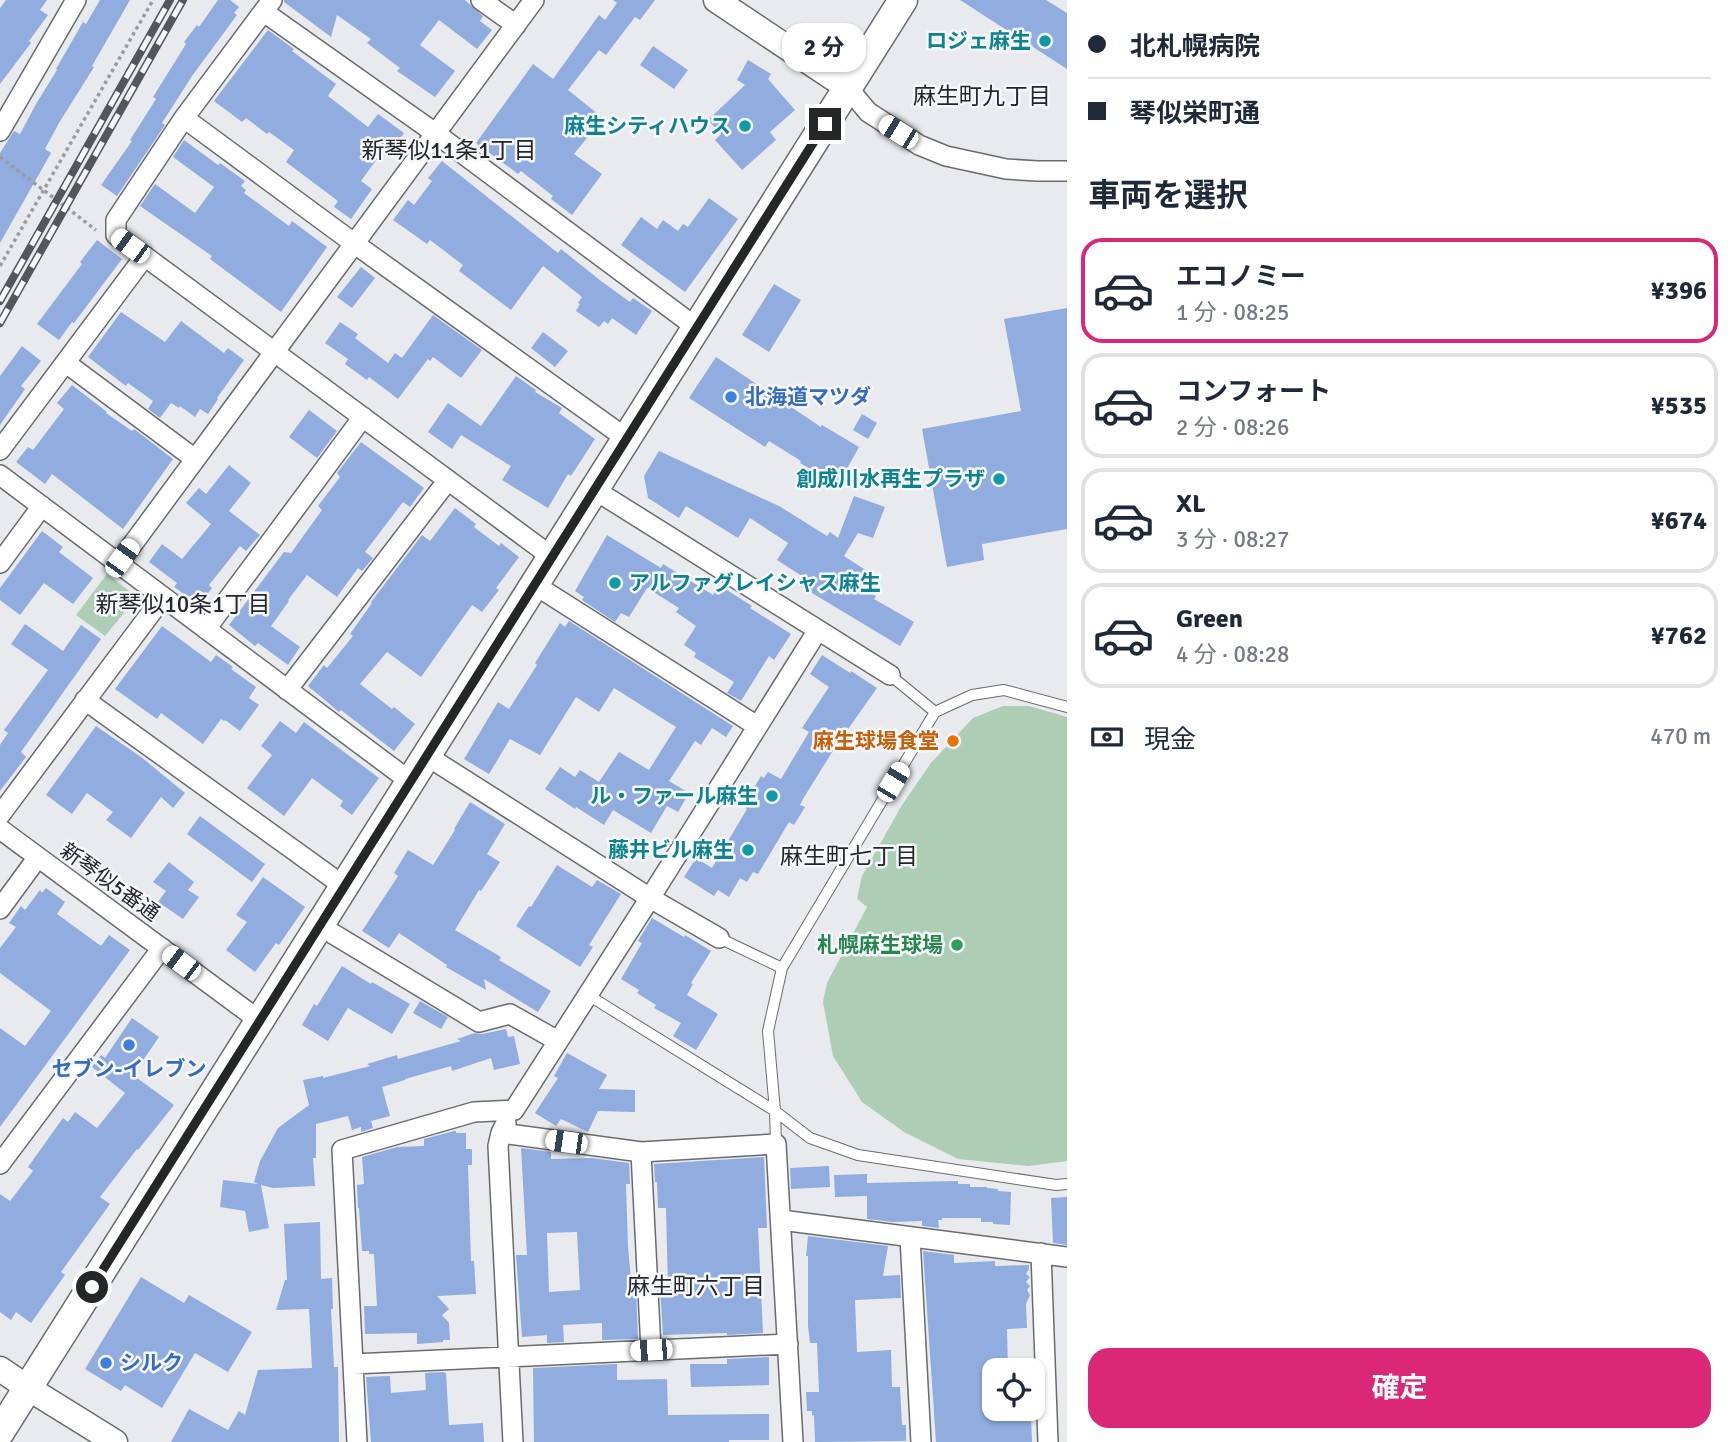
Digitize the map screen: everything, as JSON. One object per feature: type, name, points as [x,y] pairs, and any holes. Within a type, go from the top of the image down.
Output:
[{"type":"main road","points":[[0,1432],[903,0]]},
{"type":"street","points":[[0,131],[76,0]]},
{"type":"street","points":[[481,0],[516,24]]},
{"type":"street","points":[[118,564],[534,0]]},
{"type":"street","points":[[724,3],[848,88],[867,113],[919,145],[976,163],[1006,169],[1067,171]]},
{"type":"street","points":[[552,558],[116,235],[116,220],[184,118],[268,6],[697,328]]},
{"type":"street","points":[[184,118],[627,439]]},
{"type":"street","points":[[0,450],[145,256]]},
{"type":"street","points":[[66,363],[195,459]]},
{"type":"street","points":[[206,629],[363,417]]},
{"type":"street","points":[[0,475],[411,782]]},
{"type":"street","points":[[287,690],[448,480]]},
{"type":"street","points":[[595,490],[890,676]]},
{"type":"street","points":[[0,562],[42,506]]},
{"type":"street","points":[[535,584],[757,726]]},
{"type":"street","points":[[0,815],[163,597]]},
{"type":"street","points":[[513,1442],[498,1146],[501,1133],[818,631]]},
{"type":"street","points":[[85,700],[345,887]]},
{"type":"street","points":[[427,756],[650,898],[719,938]]},
{"type":"street","name":"新琴似5番通","points":[[0,829],[260,1021]]},
{"type":"street","points":[[0,909],[38,857]]},
{"type":"street","points":[[320,926],[478,1022],[510,1014],[558,1041]]},
{"type":"street","points":[[0,1164],[162,948]]},
{"type":"street","points":[[357,1442],[342,1150],[474,1112],[514,1110]]},
{"type":"street","points":[[501,1133],[641,1152],[776,1144],[793,1442]]},
{"type":"street","points":[[641,1152],[651,1350]]},
{"type":"street","points":[[781,1220],[1067,1257]]},
{"type":"street","points":[[910,1237],[921,1442]]},
{"type":"street","points":[[1041,1253],[1048,1442]]},
{"type":"street","points":[[353,1364],[788,1344]]},
{"type":"street","points":[[0,1369],[115,1442]]},
{"type":"lane","points":[[890,676],[935,712]]},
{"type":"lane","points":[[776,1144],[768,1031],[782,968],[935,712],[972,695],[1004,690],[1067,706]]},
{"type":"lane","points":[[719,938],[782,968]]},
{"type":"lane","points":[[587,994],[775,1111],[810,1138],[858,1155],[1056,1185],[1067,1184]]},
{"type":"path","points":[[0,266],[153,0]]},
{"type":"path","points":[[0,157],[96,230],[100,236]]},
{"type":"green space","points":[[107,574],[137,597],[105,636],[76,615]]},
{"type":"green space","name":"札幌麻生球場","points":[[1003,706],[1029,706],[1067,717],[1067,1161],[1029,1166],[958,1159],[904,1132],[862,1102],[833,1056],[823,1002],[827,983],[867,907],[857,899],[862,876],[902,805],[931,763],[973,718]]},
{"type":"building","points":[[6,0],[47,0],[40,10],[48,15],[0,84],[0,8]]},
{"type":"building","points":[[100,0],[130,0],[45,149],[51,153],[0,243],[0,153],[14,131],[20,134],[83,22],[86,24]]},
{"type":"building","points":[[218,0],[230,0],[239,7],[234,13],[237,15],[192,76],[162,123],[165,125],[117,196],[101,185],[132,141],[130,140],[156,99],[153,97],[186,44],[184,42],[197,25],[199,27]]},
{"type":"building","points":[[284,0],[465,0],[483,16],[480,21],[492,30],[477,49],[439,20],[420,45],[455,71],[435,97],[397,71],[400,68],[367,43],[371,39],[337,15],[331,37]]},
{"type":"building","points":[[613,0],[655,0],[640,20],[635,17],[606,55],[599,50],[568,90],[603,118],[574,154],[602,174],[572,215],[521,171],[518,174],[476,143],[533,64],[553,79],[599,15],[605,20],[617,3]]},
{"type":"building","name":"ロジェ麻生","points":[[960,0],[1046,0],[1067,13],[1067,69]]},
{"type":"building","points":[[268,30],[336,84],[328,96],[368,127],[378,114],[404,133],[390,152],[385,148],[361,181],[372,189],[351,219],[334,207],[338,201],[286,162],[294,150],[246,118],[242,122],[214,101]]},
{"type":"building","points":[[653,46],[688,70],[674,89],[640,65]]},
{"type":"building","name":"麻生シティハウス","points":[[748,60],[771,74],[768,79],[795,110],[770,132],[776,140],[742,170],[715,140],[721,134],[708,120],[745,85],[737,80]]},
{"type":"building","points":[[184,140],[245,181],[241,186],[246,190],[244,193],[289,226],[292,221],[327,247],[281,312],[210,259],[212,256],[140,206],[155,184],[195,213],[214,187],[173,157]]},
{"type":"building","points":[[442,161],[558,253],[561,249],[630,302],[633,298],[652,311],[636,335],[612,318],[608,324],[604,321],[599,327],[576,311],[582,297],[543,266],[511,310],[459,271],[463,265],[430,240],[427,244],[393,220],[408,200],[414,205],[432,181],[428,178]]},
{"type":"building","points":[[709,198],[738,219],[685,292],[621,245],[641,217],[657,229],[663,220],[678,231],[683,224],[688,227]]},
{"type":"building","points":[[97,240],[122,259],[59,340],[37,324]]},
{"type":"building","points":[[361,267],[375,278],[352,308],[337,297]]},
{"type":"building","points":[[774,284],[801,300],[769,352],[742,335]]},
{"type":"building","name":"創成川水再生プラザ","points":[[1067,308],[1067,529],[982,544],[984,560],[947,567],[922,429],[1021,411],[1004,319]]},
{"type":"building","points":[[121,312],[165,342],[181,321],[224,353],[228,348],[244,360],[208,414],[200,409],[195,417],[171,403],[160,418],[148,409],[153,401],[128,383],[126,386],[88,357]]},
{"type":"building","points":[[433,315],[482,350],[461,378],[433,357],[430,361],[428,359],[398,399],[369,377],[367,380],[345,364],[348,359],[325,343],[340,322],[358,334],[355,338],[388,363],[395,353],[402,358]]},
{"type":"building","points":[[543,332],[568,351],[555,367],[531,348]]},
{"type":"building","points":[[22,346],[41,361],[21,386],[25,389],[0,425],[0,376]]},
{"type":"building","points":[[716,357],[821,427],[822,425],[859,447],[838,485],[769,441],[765,447],[689,398]]},
{"type":"building","points":[[516,376],[536,390],[535,392],[562,408],[559,413],[595,439],[571,476],[568,474],[548,508],[502,480],[511,466],[461,435],[452,449],[428,432],[448,403],[481,426]]},
{"type":"building","points":[[72,385],[106,413],[132,431],[134,429],[173,459],[123,529],[52,474],[45,484],[16,462],[28,447],[33,450],[64,409],[57,403]]},
{"type":"building","points":[[309,410],[337,431],[317,458],[289,437]]},
{"type":"building","points":[[862,414],[877,423],[868,439],[853,430]]},
{"type":"building","points":[[361,442],[424,488],[410,507],[403,502],[365,552],[373,558],[362,571],[358,568],[337,597],[307,575],[271,626],[300,647],[288,665],[258,643],[255,646],[229,625],[284,552],[291,553],[322,510],[318,506],[340,477],[337,473]]},
{"type":"building","points":[[659,451],[779,506],[827,536],[830,532],[838,538],[854,496],[885,507],[873,538],[858,533],[844,556],[864,569],[858,578],[873,587],[869,592],[876,596],[874,599],[914,622],[900,646],[797,584],[802,576],[777,560],[788,543],[750,518],[738,538],[686,506],[679,518],[648,498],[644,476]]},
{"type":"building","points":[[229,465],[251,483],[229,511],[260,535],[246,551],[240,546],[209,585],[212,588],[199,605],[174,587],[177,583],[149,562],[162,544],[182,559],[211,524],[186,503],[199,488],[206,494]]},
{"type":"building","points":[[455,508],[476,524],[474,527],[519,557],[482,612],[472,605],[421,677],[387,652],[360,684],[415,724],[394,751],[308,686],[324,665],[327,668],[353,636],[350,634],[371,602],[422,535],[430,541]]},
{"type":"building","points":[[42,531],[63,547],[59,552],[93,578],[73,604],[44,583],[20,615],[0,600],[0,588]]},
{"type":"building","points":[[607,535],[661,568],[663,564],[713,595],[719,585],[791,634],[774,660],[769,656],[741,701],[727,693],[734,682],[694,657],[696,653],[684,645],[696,626],[676,612],[679,608],[647,588],[629,617],[621,613],[615,622],[582,600],[584,597],[575,591]]},
{"type":"building","points":[[569,621],[733,726],[726,737],[712,728],[701,745],[695,741],[669,781],[689,793],[678,812],[667,806],[651,833],[613,810],[604,825],[545,789],[560,767],[575,777],[580,770],[599,782],[619,752],[649,770],[676,727],[614,688],[599,712],[576,697],[540,755],[510,739],[489,774],[464,759],[498,702],[509,709],[560,623],[565,627]]},
{"type":"building","points":[[25,624],[63,651],[81,625],[101,639],[21,752],[26,757],[0,791],[0,745],[8,733],[4,730],[48,670],[11,644]]},
{"type":"building","points":[[162,626],[211,662],[216,655],[256,687],[249,698],[259,705],[240,731],[221,719],[203,744],[161,713],[157,719],[115,689]]},
{"type":"building","points":[[822,655],[877,688],[803,799],[800,805],[805,807],[794,825],[789,822],[758,874],[753,872],[747,882],[740,878],[729,897],[718,890],[714,896],[684,877],[696,858],[712,868],[747,809],[745,808],[750,801],[747,799],[761,776],[764,778],[768,772],[781,779],[809,732],[802,728],[829,687],[810,674]]},
{"type":"building","points":[[280,721],[296,733],[304,722],[379,778],[352,815],[340,806],[343,801],[312,778],[284,816],[247,788],[272,755],[261,746]]},
{"type":"building","points":[[96,726],[141,757],[185,793],[173,808],[161,797],[131,838],[106,820],[113,812],[87,793],[72,814],[46,795]]},
{"type":"building","points":[[470,802],[505,824],[487,854],[500,862],[455,930],[551,991],[538,1012],[484,979],[486,990],[446,967],[447,965],[399,933],[389,948],[362,931],[398,876],[394,873],[408,850],[433,865]]},
{"type":"building","points":[[200,816],[265,864],[252,882],[187,834]]},
{"type":"building","points":[[169,862],[194,882],[188,890],[199,897],[183,919],[158,902],[166,891],[153,882]]},
{"type":"building","points":[[557,865],[592,887],[597,880],[621,894],[589,945],[593,947],[580,967],[516,926]]},
{"type":"building","points":[[263,877],[305,907],[279,945],[276,943],[255,972],[226,950],[247,922],[236,915]]},
{"type":"building","points":[[46,888],[65,902],[57,914],[101,946],[109,935],[130,950],[0,1127],[0,1028],[25,1046],[51,1011],[0,973],[0,948],[16,927],[9,923],[21,906],[25,910],[40,890],[42,893]]},
{"type":"building","points":[[652,918],[711,951],[691,983],[693,984],[687,995],[718,1014],[696,1050],[673,1036],[681,1023],[654,1008],[656,1005],[637,993],[639,990],[621,979],[642,943],[638,941]]},
{"type":"building","points":[[342,966],[410,1004],[392,1034],[348,1008],[328,1041],[302,1025]]},
{"type":"building","points":[[420,1001],[448,1017],[441,1029],[413,1013]]},
{"type":"building","points":[[132,1018],[159,1037],[133,1075],[174,1105],[100,1197],[110,1204],[61,1272],[65,1275],[31,1323],[16,1312],[11,1320],[0,1312],[0,1194],[10,1201],[33,1171],[28,1167],[63,1118],[68,1122],[75,1112],[97,1128],[125,1093],[92,1067],[101,1055],[105,1058]]},
{"type":"building","points":[[506,1029],[508,1037],[514,1036],[520,1064],[494,1070],[491,1058],[452,1071],[451,1066],[382,1087],[390,1116],[371,1121],[373,1128],[361,1132],[361,1127],[352,1130],[348,1116],[316,1124],[316,1158],[313,1158],[315,1186],[273,1188],[261,1185],[269,1228],[249,1232],[245,1211],[220,1207],[223,1180],[258,1184],[254,1182],[260,1161],[278,1128],[309,1105],[303,1080],[323,1078],[370,1066],[367,1064],[397,1055],[398,1059],[461,1041],[457,1039],[475,1033]]},
{"type":"building","points":[[567,1053],[607,1075],[599,1089],[635,1090],[635,1112],[598,1111],[588,1132],[561,1119],[556,1126],[535,1113],[558,1078],[554,1076]]},
{"type":"building","points":[[456,1131],[466,1133],[466,1149],[472,1149],[472,1165],[468,1165],[471,1261],[474,1261],[476,1294],[437,1296],[449,1309],[442,1315],[449,1323],[450,1340],[417,1344],[417,1333],[365,1334],[364,1306],[377,1306],[374,1254],[362,1251],[357,1185],[364,1184],[362,1157],[397,1147],[424,1146],[424,1139]]},
{"type":"building","points":[[521,1148],[551,1152],[551,1159],[592,1158],[629,1163],[630,1184],[626,1184],[628,1247],[632,1290],[636,1289],[638,1339],[602,1340],[602,1323],[563,1325],[564,1342],[547,1343],[547,1335],[522,1337],[516,1255],[527,1255]],"holes":[[[577,1232],[580,1290],[549,1292],[547,1233]]]},
{"type":"building","points":[[764,1157],[767,1228],[758,1228],[763,1333],[663,1335],[660,1288],[668,1288],[666,1208],[658,1208],[654,1164]]},
{"type":"building","points":[[829,1166],[830,1187],[791,1189],[790,1168]]},
{"type":"building","points":[[867,1174],[867,1183],[958,1181],[958,1184],[970,1184],[970,1187],[1011,1192],[1010,1225],[981,1222],[981,1218],[942,1218],[938,1220],[939,1228],[922,1226],[922,1221],[867,1219],[867,1196],[835,1197],[834,1175]]},
{"type":"building","points":[[1067,1197],[1067,1245],[1053,1243],[1051,1198]]},
{"type":"building","points":[[320,1222],[321,1279],[332,1278],[331,1309],[334,1367],[338,1367],[339,1442],[171,1442],[189,1409],[228,1430],[239,1411],[245,1415],[258,1370],[312,1368],[309,1309],[276,1310],[287,1280],[284,1224]]},
{"type":"building","points":[[808,1236],[888,1246],[883,1276],[900,1275],[901,1298],[855,1300],[857,1352],[891,1350],[892,1387],[900,1387],[902,1425],[906,1425],[906,1441],[815,1442],[814,1415],[812,1416],[812,1411],[807,1411],[806,1392],[819,1392],[817,1343],[810,1343],[808,1326]]},
{"type":"building","points":[[923,1251],[954,1255],[954,1263],[995,1261],[995,1266],[1029,1265],[1026,1274],[1030,1277],[1026,1282],[1030,1286],[1026,1304],[1027,1328],[1007,1329],[1008,1358],[982,1358],[982,1421],[1031,1421],[1032,1442],[936,1442]]},
{"type":"building","points":[[141,1277],[184,1303],[189,1295],[252,1332],[228,1372],[195,1353],[162,1408],[125,1385],[121,1391],[85,1369]]},
{"type":"building","points":[[769,1357],[769,1385],[691,1387],[690,1364],[727,1364],[727,1359]]},
{"type":"building","points":[[617,1364],[617,1380],[667,1379],[668,1415],[769,1414],[769,1440],[534,1442],[533,1368]]},
{"type":"building","points":[[425,1373],[446,1373],[449,1425],[483,1423],[484,1442],[371,1442],[366,1377],[390,1376],[391,1393],[426,1390]]},
{"type":"railway","points":[[0,301],[170,0]]},
{"type":"railway","points":[[0,323],[183,0]]},
{"type":"place","name":"ロジェ麻生","points":[[1045,41]]},
{"type":"place","name":"麻生シティハウス","points":[[745,126]]},
{"type":"place","name":"北海道マツダ","points":[[731,397]]},
{"type":"place","name":"創成川水再生プラザ","points":[[999,479]]},
{"type":"place","name":"アルファグレイシャス麻生","points":[[615,583]]},
{"type":"place","name":"麻生球場食堂","points":[[953,741]]},
{"type":"place","name":"ル・ファール麻生","points":[[772,796]]},
{"type":"place","name":"藤井ビル麻生","points":[[748,850]]},
{"type":"place","name":"札幌麻生球場","points":[[957,945]]},
{"type":"place","name":"セブン-イレブン","points":[[129,1045]]},
{"type":"place","name":"シルク","points":[[106,1363]]},
{"type":"district","name":"麻生町九丁目","points":[[982,96]]},
{"type":"district","name":"新琴似11条1丁目","points":[[449,150]]},
{"type":"district","name":"新琴似10条1丁目","points":[[183,604]]},
{"type":"district","name":"麻生町七丁目","points":[[849,856]]},
{"type":"district","name":"麻生町六丁目","points":[[696,1286]]},
{"type":"route","points":[[92,1287],[825,124]]}]
